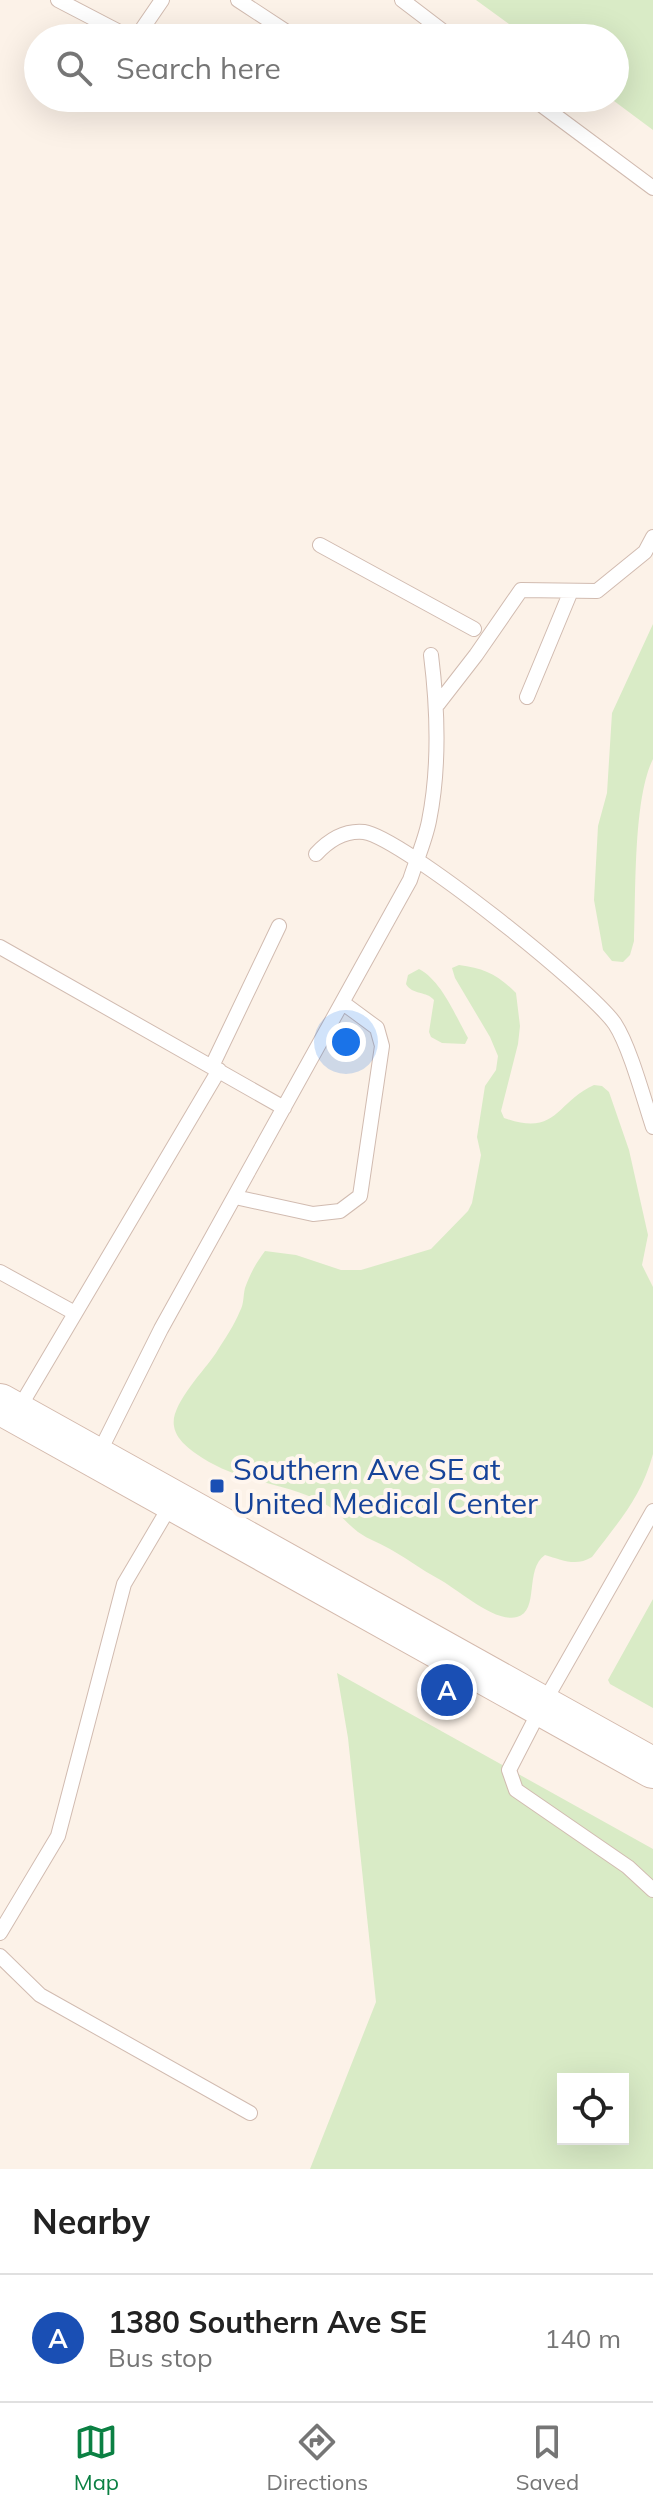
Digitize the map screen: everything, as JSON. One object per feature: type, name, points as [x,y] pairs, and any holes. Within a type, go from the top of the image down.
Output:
[{"type":"main road","points":[[8,1409],[653,1768]]},
{"type":"lane","points":[[58,0],[106,24]]},
{"type":"lane","points":[[144,24],[162,0]]},
{"type":"lane","points":[[238,0],[275,24]]},
{"type":"lane","points":[[402,0],[434,24]]},
{"type":"lane","points":[[551,112],[653,188]]},
{"type":"lane","points":[[438,704],[521,590],[597,591],[645,552],[653,537]]},
{"type":"lane","points":[[320,545],[474,629]]},
{"type":"lane","points":[[527,697],[571,591]]},
{"type":"lane","points":[[97,1457],[152,1346],[410,880],[429,824],[437,765],[438,704],[431,655]]},
{"type":"lane","points":[[316,854],[328,841],[346,834],[363,832],[391,842],[453,886],[596,1001],[616,1026],[653,1127]]},
{"type":"lane","points":[[8,1409],[73,1312],[215,1068],[279,926]]},
{"type":"lane","points":[[0,947],[284,1108]]},
{"type":"lane","points":[[235,1197],[313,1214],[340,1211],[360,1196],[382,1046],[377,1028],[343,1003]]},
{"type":"lane","points":[[0,1272],[73,1312]]},
{"type":"lane","points":[[0,1933],[58,1836],[124,1584],[173,1501]]},
{"type":"lane","points":[[653,1511],[509,1770],[516,1790],[628,1867],[653,1890]]},
{"type":"lane","points":[[0,1956],[40,1995],[250,2113]]},
{"type":"green space","points":[[476,0],[653,0],[653,130],[629,112],[629,24],[509,24]]},
{"type":"green space","points":[[653,624],[653,759],[639,822],[634,941],[630,955],[623,962],[612,961],[603,950],[594,900],[598,826],[607,793],[612,713]]},
{"type":"green space","points":[[459,965],[490,973],[516,993],[520,1026],[501,1111],[504,1118],[521,1123],[545,1121],[594,1085],[602,1086],[609,1092],[629,1150],[648,1235],[642,1265],[653,1287],[653,1454],[648,1470],[628,1508],[592,1557],[575,1562],[545,1555],[539,1561],[528,1607],[517,1617],[497,1615],[486,1610],[400,1555],[362,1535],[334,1510],[312,1497],[239,1475],[211,1463],[183,1443],[174,1426],[182,1398],[235,1322],[249,1278],[265,1251],[296,1255],[341,1270],[361,1270],[431,1249],[468,1211],[481,1155],[477,1137],[485,1086],[496,1070],[498,1056],[455,978],[452,968]]},
{"type":"green space","points":[[419,969],[435,982],[448,1000],[468,1038],[465,1044],[442,1043],[431,1037],[434,1000],[406,984],[408,975]]},
{"type":"green space","points":[[653,1599],[653,1708],[608,1680]]},
{"type":"green space","points":[[337,1673],[653,1849],[653,2169],[310,2169],[376,2002],[348,1738]]},
{"type":"place","name":"Southern Ave SE at United Medical Center","points":[[217,1486]]},
{"type":"place","name":"1380 Southern Ave SE","points":[[447,1690]]}]
